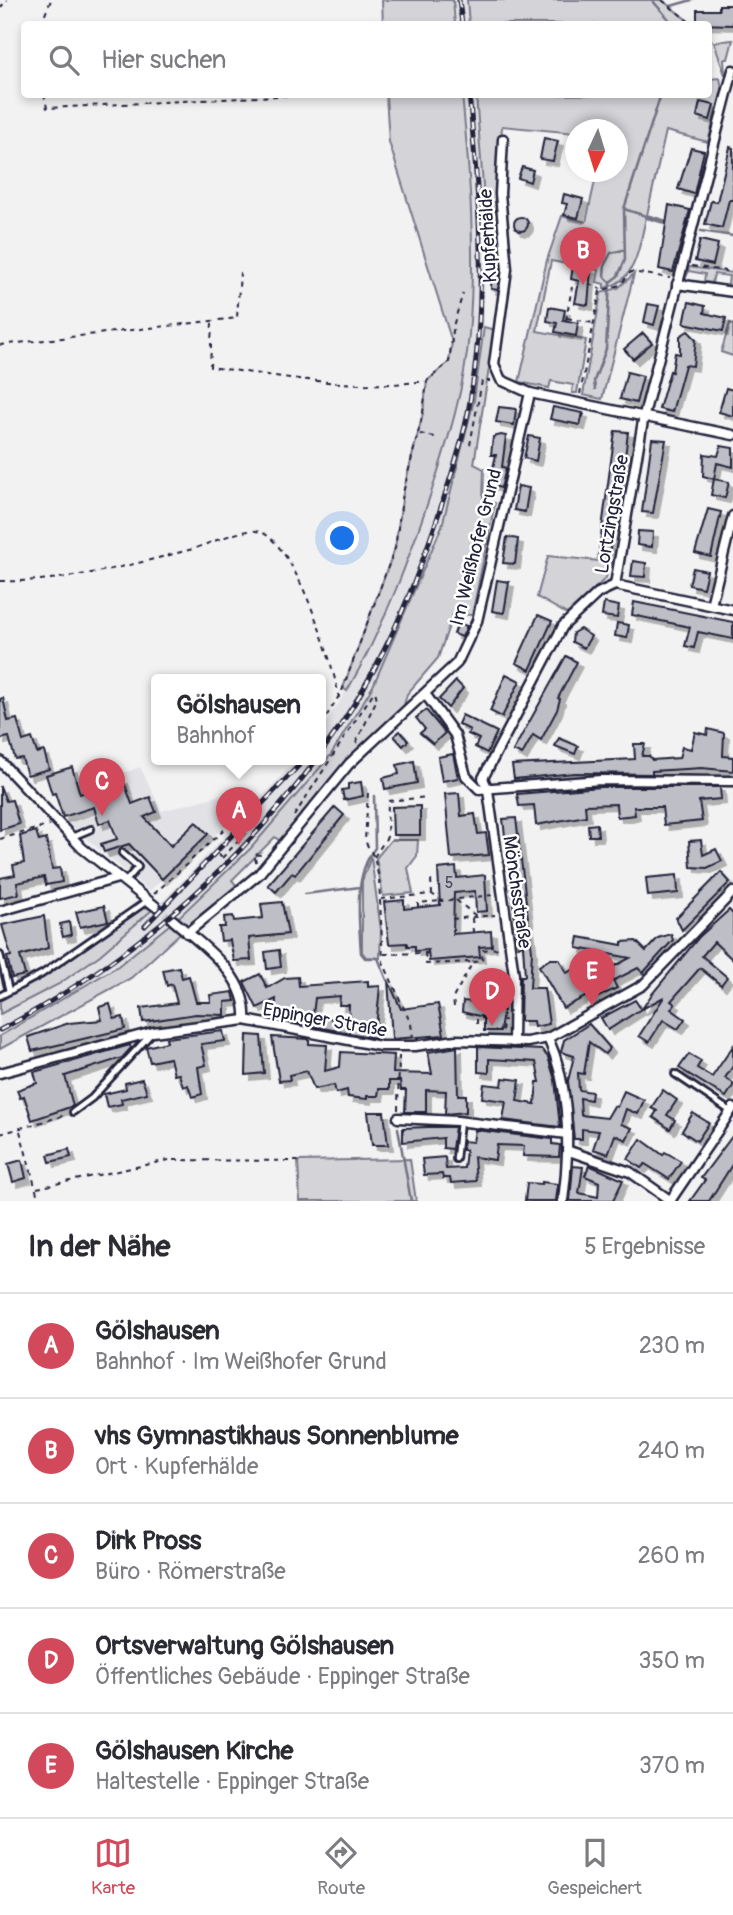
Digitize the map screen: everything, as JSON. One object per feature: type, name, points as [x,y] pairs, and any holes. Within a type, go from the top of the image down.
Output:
[{"type":"street","name":"Lortzingstraße","points":[[488,790],[483,778],[563,626],[598,593],[615,585],[644,415],[676,281],[733,70]]},
{"type":"street","name":"Kupferhälde","points":[[501,380],[496,373],[494,354],[503,312],[507,269],[500,194],[503,139]]},
{"type":"street","points":[[676,281],[733,292]]},
{"type":"street","points":[[501,380],[530,393],[733,435]]},
{"type":"street","name":"Im Weißhofer Grund","points":[[187,933],[246,882],[360,754],[426,695],[457,663],[477,621],[530,393]]},
{"type":"street","points":[[711,605],[733,516]]},
{"type":"street","points":[[615,585],[733,610]]},
{"type":"street","points":[[426,695],[455,735],[471,785],[488,790],[601,780],[733,781]]},
{"type":"street","points":[[0,761],[71,837],[121,880],[152,900]]},
{"type":"street","name":"Mönchsstraße","points":[[488,790],[512,959],[513,1042]]},
{"type":"street","points":[[0,911],[121,880]]},
{"type":"street","name":"Eppinger Straße","points":[[0,1073],[153,1032],[244,1020],[342,1040],[399,1047],[456,1040],[513,1042],[548,1038],[643,985],[733,892]]},
{"type":"street","points":[[173,920],[232,976],[243,994],[244,1020]]},
{"type":"street","points":[[548,1038],[562,1086],[569,1151],[563,1201]]},
{"type":"street","points":[[569,1151],[630,1172],[671,1201],[732,1111]]},
{"type":"street","points":[[398,1118],[461,1121],[567,1133]]},
{"type":"lane","points":[[71,837],[91,829]]},
{"type":"lane","points":[[121,880],[138,867],[122,853]]},
{"type":"lane","points":[[0,996],[94,940],[152,900]]},
{"type":"lane","points":[[0,955],[9,991]]},
{"type":"lane","points":[[74,1112],[92,1098],[153,1032]]},
{"type":"lane","points":[[675,1074],[732,1111]]},
{"type":"lane","points":[[456,1159],[461,1121]]},
{"type":"path","points":[[0,8],[7,0]]},
{"type":"path","points":[[42,21],[51,0]]},
{"type":"path","points":[[662,0],[688,21]]},
{"type":"path","points":[[45,98],[47,108],[240,98]]},
{"type":"path","points":[[688,265],[733,272]]},
{"type":"path","points":[[0,345],[237,318],[240,272]]},
{"type":"path","points":[[589,284],[602,290],[615,288],[631,272],[676,281]]},
{"type":"path","points":[[572,288],[566,319],[594,323]]},
{"type":"path","points":[[580,396],[602,290]]},
{"type":"path","points":[[212,321],[210,367],[306,380],[406,384],[426,381],[438,375],[449,362],[454,323],[463,293]]},
{"type":"path","points":[[470,445],[482,381],[501,380]]},
{"type":"path","points":[[326,718],[339,698],[395,548],[403,493],[418,433],[426,381]]},
{"type":"path","points":[[418,433],[439,438]]},
{"type":"path","points":[[0,581],[88,573],[189,550],[249,531],[264,533],[275,542],[294,570],[319,628],[337,680],[339,698]]},
{"type":"path","points":[[289,824],[375,690],[377,699],[356,744],[360,754]]},
{"type":"path","points":[[368,793],[367,849],[373,856],[381,899],[383,962],[411,1024],[415,1046]]},
{"type":"path","points":[[373,856],[387,837],[388,801],[428,797]]},
{"type":"path","points":[[249,822],[257,830]]},
{"type":"path","points":[[0,839],[57,823]]},
{"type":"path","points":[[222,858],[253,826]]},
{"type":"path","points":[[152,900],[225,829],[228,831]]},
{"type":"path","points":[[218,854],[226,862]]},
{"type":"path","points":[[431,880],[432,894]]},
{"type":"path","points":[[456,893],[456,899],[476,917]]},
{"type":"path","points":[[381,899],[432,894],[441,901]]},
{"type":"path","points":[[418,908],[418,903],[503,894]]},
{"type":"path","points":[[453,919],[500,915]]},
{"type":"path","points":[[472,917],[473,932]]},
{"type":"path","points":[[383,954],[427,953],[426,964],[473,962],[482,961],[482,950],[510,947]]},
{"type":"path","points":[[454,1007],[453,998],[473,962]]},
{"type":"path","points":[[477,1024],[477,1018],[492,1018],[493,1007],[510,1008]]},
{"type":"path","points":[[502,1035],[505,1008]]},
{"type":"path","points":[[398,1118],[399,1047]]},
{"type":"path","points":[[0,1134],[74,1112]]},
{"type":"path","points":[[20,1130],[39,1201]]},
{"type":"path","points":[[37,1188],[169,1160],[298,1161]]},
{"type":"shaded area","points":[[382,0],[453,0],[455,21],[383,21]]},
{"type":"shaded area","points":[[453,0],[467,0],[469,21],[455,21]]},
{"type":"shaded area","points":[[467,0],[662,0],[688,21],[469,21]]},
{"type":"shaded area","points":[[733,40],[728,59],[724,59],[725,75],[714,42]]},
{"type":"shaded area","points":[[720,78],[722,89],[708,142],[666,131],[647,215],[685,226],[684,229],[646,218],[630,271],[615,284],[604,288],[604,284],[597,282],[599,270],[551,261],[537,331],[586,340],[577,393],[572,393],[573,385],[551,381],[549,388],[519,382],[547,260],[562,216],[586,222],[595,182],[628,182],[628,119],[565,119],[565,132],[502,126],[496,211],[485,212],[476,98],[712,98],[712,79]]},
{"type":"shaded area","points":[[386,98],[462,98],[471,215],[471,304],[467,354],[460,393],[432,490],[395,592],[347,691],[343,688],[395,548],[403,493],[423,413],[427,381],[449,362],[452,342],[389,142]]},
{"type":"shaded area","points":[[462,98],[476,98],[485,212],[484,327],[474,400],[442,526],[373,686],[326,761],[326,723],[364,662],[395,597],[443,455],[459,398],[469,336],[473,251]]},
{"type":"shaded area","points":[[689,267],[733,273],[733,286],[728,285],[729,276],[714,274],[712,283],[704,282],[705,274],[689,271],[685,279]]},
{"type":"shaded area","points":[[634,274],[602,399],[583,395],[601,293],[618,288]]},
{"type":"shaded area","points":[[730,323],[733,324],[733,356],[721,352]]},
{"type":"shaded area","points":[[484,327],[495,330],[474,464],[484,469],[483,501],[495,503],[472,615],[453,614],[438,658],[407,694],[403,709],[347,760],[281,842],[275,837],[232,880],[237,886],[131,978],[0,1049],[0,1036],[118,966],[179,917],[251,848],[322,765],[326,765],[326,761],[373,686],[442,526],[474,400]]},
{"type":"shaded area","points":[[548,556],[610,562],[606,578],[567,614],[537,597]]},
{"type":"shaded area","points":[[291,765],[323,765],[276,821],[196,901],[118,966],[0,1036],[0,1014],[59,984],[100,955],[167,897]]},
{"type":"shaded area","points":[[140,767],[162,811],[221,795],[233,820],[149,891],[65,821],[94,815],[85,787]]},
{"type":"shaded area","points":[[391,840],[418,840],[417,856],[408,868],[413,893],[383,896],[376,858]]},
{"type":"shaded area","points":[[371,857],[381,930],[380,958],[366,957],[362,952],[362,881]]},
{"type":"shaded area","points":[[141,905],[152,910],[100,955],[59,984],[0,1014],[0,998]]},
{"type":"shaded area","points":[[410,1159],[416,1201],[300,1201],[298,1161]]},
{"type":"building","points":[[719,5],[733,5],[733,25],[697,21],[697,10],[719,10]]},
{"type":"building","points":[[700,102],[714,105],[710,120],[697,116]]},
{"type":"building","points":[[544,138],[558,141],[553,161],[540,159]]},
{"type":"building","points":[[730,147],[733,148],[733,200],[729,200],[722,228],[705,224],[711,201],[717,202]]},
{"type":"building","points":[[691,148],[704,151],[694,194],[678,189]]},
{"type":"building","points":[[522,167],[533,170],[530,182],[518,178]]},
{"type":"building","points":[[564,194],[583,199],[578,218],[564,215],[567,204],[562,203]]},
{"type":"building","points":[[669,205],[690,210],[673,272],[659,269]]},
{"type":"building","points":[[518,217],[524,217],[528,224],[524,231],[518,231],[514,227],[514,221]]},
{"type":"building","points":[[700,240],[718,244],[713,265],[695,261]]},
{"type":"building","points":[[493,243],[498,243],[498,290],[491,289]]},
{"type":"building","points":[[573,266],[591,269],[588,305],[575,303],[579,281],[571,279]]},
{"type":"building","points":[[689,302],[705,306],[704,313],[726,318],[723,331],[684,323]]},
{"type":"building","points":[[648,304],[659,306],[654,325],[644,322]]},
{"type":"building","points":[[549,307],[565,310],[563,320],[578,323],[576,336],[555,332],[557,323],[547,321]]},
{"type":"building","points":[[688,331],[696,339],[693,366],[685,365],[672,412],[659,409],[670,371],[672,372],[675,353],[680,354],[680,336]]},
{"type":"building","points":[[643,333],[652,343],[633,359],[624,349]]},
{"type":"building","points":[[627,372],[643,376],[636,403],[620,399]]},
{"type":"building","points":[[726,388],[733,390],[733,416],[719,412]]},
{"type":"building","points":[[499,407],[516,409],[514,425],[496,422]]},
{"type":"building","points":[[553,407],[583,413],[580,425],[550,419]]},
{"type":"building","points":[[615,431],[628,432],[620,501],[617,501],[609,559],[598,558]]},
{"type":"building","points":[[506,436],[502,467],[506,468],[501,488],[489,485],[496,455],[491,455],[493,437]]},
{"type":"building","points":[[529,436],[540,438],[536,461],[524,458]]},
{"type":"building","points":[[652,439],[666,440],[653,513],[642,512]]},
{"type":"building","points":[[721,446],[733,448],[733,467],[717,463],[714,479],[703,476],[704,454],[718,456]]},
{"type":"building","points":[[714,479],[729,482],[725,498],[711,495]]},
{"type":"building","points":[[518,486],[529,488],[525,512],[514,510]]},
{"type":"building","points":[[708,509],[721,512],[711,557],[695,553]]},
{"type":"building","points":[[638,531],[653,532],[652,547],[637,545]]},
{"type":"building","points":[[507,537],[518,539],[515,564],[503,563]]},
{"type":"building","points":[[633,561],[646,563],[645,577],[631,576]]},
{"type":"building","points":[[693,568],[707,571],[703,588],[689,585]]},
{"type":"building","points":[[497,580],[509,582],[504,613],[492,611]]},
{"type":"building","points":[[634,602],[733,622],[733,639],[698,632],[694,648],[685,646],[690,627],[632,615]]},
{"type":"building","points":[[604,603],[619,606],[617,618],[602,616]]},
{"type":"building","points":[[538,615],[552,621],[530,670],[516,663]]},
{"type":"building","points":[[458,623],[467,626],[462,637],[454,634]]},
{"type":"building","points":[[617,623],[629,625],[627,638],[615,636]]},
{"type":"building","points":[[580,629],[591,636],[584,648],[572,642],[573,633]]},
{"type":"building","points":[[566,656],[577,662],[558,698],[557,710],[541,740],[533,735],[522,755],[513,751]]},
{"type":"building","points":[[506,674],[520,681],[502,717],[490,711]]},
{"type":"building","points":[[456,681],[463,688],[448,708],[439,699]]},
{"type":"building","points":[[3,698],[8,721],[17,719],[23,741],[32,738],[37,753],[44,751],[49,769],[27,775],[22,758],[15,759],[9,737],[0,739],[0,699]]},
{"type":"building","points":[[426,710],[445,733],[433,744],[420,733],[425,729],[416,718]]},
{"type":"building","points":[[462,715],[497,732],[487,753],[475,747],[479,739],[468,734],[470,730],[458,724]]},
{"type":"building","points":[[708,729],[724,733],[723,756],[733,757],[733,771],[702,768],[652,771],[652,774],[575,773],[514,779],[512,765],[635,759],[634,744],[645,744],[642,756],[649,756],[652,760],[679,758],[682,747],[691,749],[695,732],[707,735]]},
{"type":"building","points":[[400,731],[408,741],[403,746],[394,736]]},
{"type":"building","points":[[559,738],[578,746],[575,754],[555,746]]},
{"type":"building","points":[[453,754],[458,778],[442,781],[438,757]]},
{"type":"building","points":[[414,761],[417,783],[385,789],[383,778],[399,774],[397,765]]},
{"type":"building","points":[[72,767],[80,794],[123,779],[132,804],[150,797],[156,812],[144,817],[171,846],[196,822],[208,834],[162,879],[129,844],[104,852],[101,844],[117,839],[110,820],[99,824],[94,807],[63,817],[55,793],[52,794],[46,775]]},
{"type":"building","points":[[361,782],[363,796],[344,800],[342,790],[348,789],[348,784]]},
{"type":"building","points":[[0,786],[6,801],[12,800],[19,824],[0,830]]},
{"type":"building","points":[[601,787],[720,787],[721,799],[699,801],[702,821],[664,825],[662,807],[634,807],[635,815],[617,817],[616,804],[585,805],[586,816],[536,825],[534,805],[519,806],[517,794]]},
{"type":"building","points":[[459,793],[461,816],[475,814],[478,834],[486,833],[489,855],[451,858],[445,794]]},
{"type":"building","points":[[420,806],[420,835],[393,835],[392,807]]},
{"type":"building","points":[[335,807],[344,815],[295,875],[292,873],[276,892],[268,885]]},
{"type":"building","points":[[516,818],[532,951],[530,988],[544,988],[549,1024],[534,1027],[533,1021],[520,1021],[521,976],[525,976],[523,945],[518,946],[503,819]]},
{"type":"building","points":[[597,824],[598,836],[589,836],[588,825]]},
{"type":"building","points":[[36,831],[39,841],[46,839],[52,869],[60,868],[62,882],[46,885],[44,877],[17,883],[19,894],[0,898],[0,878],[15,875],[13,865],[24,863],[20,836]]},
{"type":"building","points":[[701,840],[703,855],[716,849],[722,861],[707,868],[691,867],[689,841]]},
{"type":"building","points":[[456,867],[457,878],[485,875],[487,911],[476,912],[475,891],[454,893],[453,934],[491,931],[492,946],[479,947],[480,957],[429,961],[428,950],[415,951],[415,946],[407,946],[407,943],[389,944],[384,902],[404,900],[404,909],[440,905],[438,869]]},
{"type":"building","points":[[721,872],[730,882],[682,930],[676,918]]},
{"type":"building","points":[[677,875],[678,893],[648,896],[646,878]]},
{"type":"building","points":[[282,902],[288,934],[249,938],[251,960],[234,961],[230,940],[221,941],[219,927],[225,927],[224,917],[233,916],[234,921],[263,918],[261,904]]},
{"type":"building","points":[[104,906],[108,921],[80,927],[76,912]]},
{"type":"building","points":[[729,910],[733,914],[733,960],[714,942],[702,956],[727,977],[721,985],[700,968],[671,1001],[675,1004],[671,1009],[685,1019],[678,1029],[663,1020],[649,1042],[639,1036],[664,997],[642,1009],[652,994],[699,937]]},
{"type":"building","points":[[44,916],[48,948],[20,956],[25,975],[12,978],[7,957],[11,956],[2,925]]},
{"type":"building","points":[[69,922],[71,935],[63,937],[60,924]]},
{"type":"building","points":[[671,934],[673,940],[643,973],[638,968],[613,981],[617,988],[592,1000],[589,995],[563,1008],[539,966],[550,959],[559,959],[567,973],[585,963],[595,984],[611,976],[607,970],[630,958],[577,948],[579,937],[622,945],[622,942],[636,941],[646,951],[658,938]]},
{"type":"building","points":[[279,950],[281,967],[267,969],[265,952]]},
{"type":"building","points":[[179,967],[182,978],[189,976],[196,1002],[211,1002],[210,995],[233,992],[235,1001],[225,1002],[225,1015],[196,1014],[143,1022],[141,1008],[177,1003],[172,984],[167,986],[163,970]]},
{"type":"building","points":[[260,974],[267,988],[285,978],[298,977],[299,986],[368,981],[368,987],[380,986],[375,1038],[275,1019],[276,999],[257,1008],[244,982]],"holes":[[[340,996],[339,1005],[349,1005],[348,1022],[313,1015],[315,998]]]},
{"type":"building","points":[[388,980],[401,1009],[438,1004],[444,1035],[392,1039]]},
{"type":"building","points":[[494,985],[507,986],[500,1031],[484,1031],[484,1017],[462,1012],[463,1001],[474,1002],[475,988],[494,990]]},
{"type":"building","points":[[635,1000],[641,1009],[608,1030],[601,1018]]},
{"type":"building","points":[[110,1004],[114,1019],[123,1017],[125,1029],[32,1051],[28,1037],[69,1023],[102,1020],[99,1007]]},
{"type":"building","points":[[589,1024],[610,1048],[605,1054],[589,1042],[584,1074],[578,1073],[579,1090],[592,1092],[591,1100],[580,1098],[581,1115],[607,1118],[614,1106],[617,1107],[624,1091],[644,1100],[638,1114],[626,1109],[621,1124],[632,1128],[626,1140],[615,1135],[608,1154],[593,1149],[599,1131],[582,1129],[582,1139],[574,1139],[568,1081],[574,1056],[561,1052],[564,1040]]},
{"type":"building","points":[[223,1031],[225,1041],[201,1044],[206,1065],[198,1067],[202,1094],[192,1097],[188,1085],[183,1087],[179,1074],[174,1075],[170,1058],[150,1062],[146,1047],[167,1042],[166,1038]]},
{"type":"building","points":[[247,1035],[261,1036],[264,1073],[246,1075]]},
{"type":"building","points":[[272,1037],[309,1039],[309,1044],[327,1045],[325,1071],[340,1067],[341,1052],[394,1055],[393,1073],[432,1074],[428,1052],[457,1047],[458,1095],[466,1095],[466,1112],[445,1114],[446,1091],[426,1090],[426,1112],[405,1112],[406,1090],[401,1090],[400,1081],[389,1081],[389,1089],[379,1089],[378,1096],[367,1096],[367,1099],[348,1097],[347,1090],[336,1093],[334,1085],[314,1089],[307,1071],[289,1075],[290,1080],[279,1081]]},
{"type":"building","points":[[130,1045],[131,1048],[122,1058],[65,1076],[73,1106],[32,1120],[24,1096],[20,1098],[17,1090],[37,1083],[34,1072]]},
{"type":"building","points":[[733,1046],[733,1066],[725,1078],[733,1083],[733,1086],[726,1097],[679,1068],[689,1054],[701,1061],[697,1068],[712,1077]]},
{"type":"building","points":[[478,1047],[542,1050],[548,1057],[555,1080],[560,1127],[503,1120],[506,1101],[482,1098],[484,1084],[502,1086],[503,1078],[520,1080],[517,1101],[535,1104],[537,1082],[540,1082],[536,1062],[489,1059],[489,1073],[478,1072]]},
{"type":"building","points":[[142,1079],[147,1093],[121,1099],[122,1104],[107,1107],[104,1094],[126,1089],[125,1083]]},
{"type":"building","points":[[663,1090],[677,1100],[667,1115],[675,1120],[670,1129],[653,1117],[657,1111],[651,1108]]},
{"type":"building","points":[[368,1112],[384,1112],[388,1145],[372,1145]]},
{"type":"building","points":[[693,1113],[709,1123],[697,1141],[682,1131]]},
{"type":"building","points":[[455,1127],[452,1149],[443,1148],[443,1138],[403,1142],[403,1128]]},
{"type":"building","points":[[475,1130],[552,1139],[552,1144],[560,1145],[559,1157],[523,1156],[524,1146],[497,1145],[495,1160],[474,1157],[476,1181],[451,1183],[450,1178],[443,1178],[442,1174],[424,1175],[422,1159],[445,1157],[446,1169],[464,1168],[466,1150],[462,1150],[463,1141],[473,1142]]},
{"type":"building","points":[[733,1135],[733,1163],[709,1201],[690,1201],[705,1180],[701,1178]]},
{"type":"building","points":[[641,1139],[663,1155],[665,1152],[681,1161],[669,1179],[645,1164],[641,1168],[628,1159]]},
{"type":"building","points":[[69,1149],[71,1157],[50,1162],[48,1155]]},
{"type":"building","points":[[22,1160],[26,1178],[13,1182],[8,1164]]},
{"type":"building","points":[[589,1165],[623,1180],[613,1201],[570,1201],[573,1166],[583,1167],[579,1193],[598,1197],[599,1182],[585,1176]]},
{"type":"building","points":[[527,1183],[558,1184],[556,1201],[525,1201]]},
{"type":"waterway","points":[[652,0],[670,21]]},
{"type":"waterway","points":[[671,6],[692,0]]},
{"type":"waterway","points":[[595,389],[594,381],[606,349],[610,282],[618,276],[625,260],[624,209],[660,98]]},
{"type":"waterway","points":[[624,209],[668,223]]},
{"type":"waterway","points":[[701,231],[733,236]]},
{"type":"waterway","points":[[610,282],[604,276],[605,264],[611,253],[623,250]]},
{"type":"waterway","points":[[374,796],[375,848],[368,859],[360,884],[359,926],[361,953],[365,958],[378,958],[387,980]]},
{"type":"waterway","points":[[305,894],[360,887]]},
{"type":"waterway","points":[[398,1128],[411,1201]]},
{"type":"tunnel","points":[[155,906],[173,920]]},
{"type":"railway","points":[[459,0],[462,21]]},
{"type":"railway","points":[[326,746],[359,696],[404,608],[439,513],[464,429],[476,363],[480,286],[476,170],[469,98]]},
{"type":"railway","points":[[145,926],[299,765]]},
{"type":"railway","points":[[0,1030],[91,976],[174,912],[249,840],[312,765]]},
{"type":"place","name":"vhs Gymnastikhaus Sonnenblume","points":[[583,285]]},
{"type":"place","name":"Dirk Pross","points":[[102,816]]},
{"type":"place","name":"Gölshausen","points":[[239,845]]},
{"type":"place","name":"Gölshausen Kirche","points":[[592,1006]]},
{"type":"place","name":"Ortsverwaltung Gölshausen","points":[[492,1026]]}]
